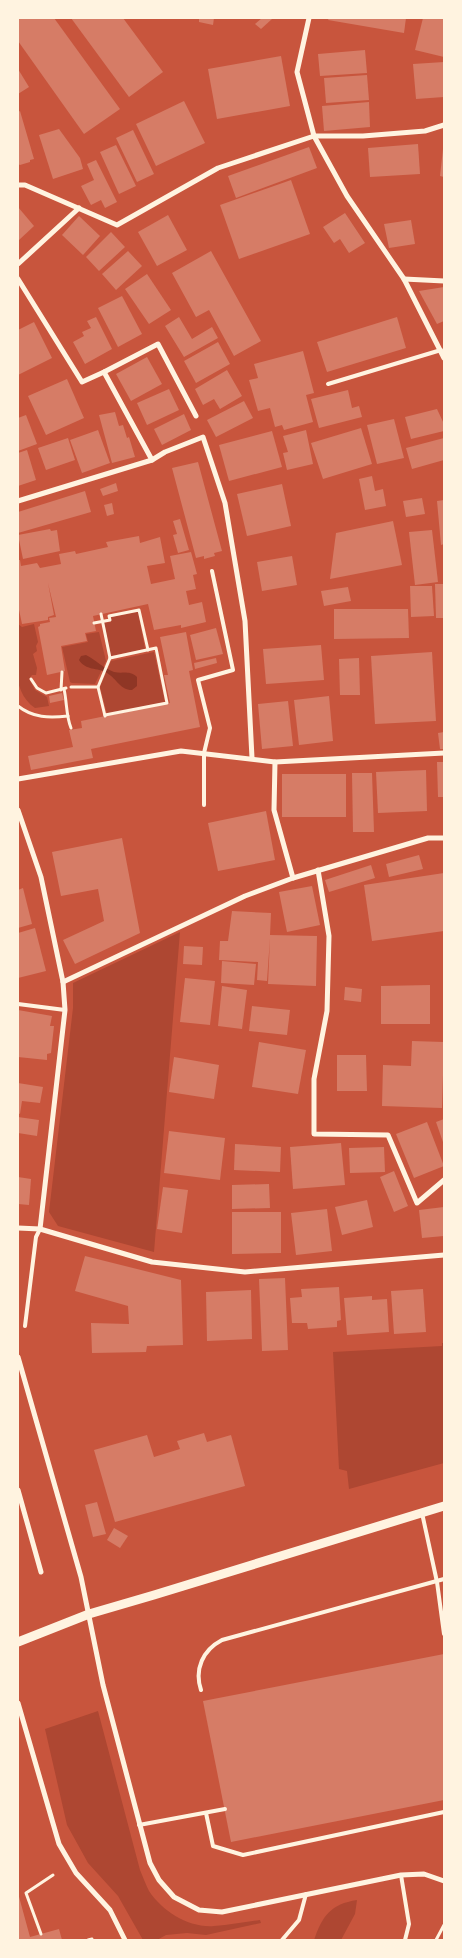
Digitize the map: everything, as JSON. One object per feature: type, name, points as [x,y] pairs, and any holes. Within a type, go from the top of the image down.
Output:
[{"type":"street","points":[[308,18],[297,72],[314,136],[347,196],[404,279],[444,358]]},
{"type":"street","points":[[18,185],[25,185],[118,225],[218,168],[314,136],[363,136],[425,131],[444,125]]},
{"type":"street","points":[[18,264],[79,208]]},
{"type":"street","points":[[18,278],[82,382],[158,344],[196,416]]},
{"type":"street","points":[[404,279],[444,281]]},
{"type":"street","points":[[104,372],[152,460]]},
{"type":"street","points":[[18,501],[152,460],[165,452],[203,437],[225,503],[245,621],[252,758]]},
{"type":"street","points":[[18,779],[181,751],[275,762],[444,753]]},
{"type":"street","points":[[275,762],[274,810],[293,878]]},
{"type":"street","points":[[18,810],[41,877],[64,982],[65,1010],[40,1229]]},
{"type":"street","points":[[64,982],[245,896],[318,870],[428,838],[444,838]]},
{"type":"street","points":[[318,870],[329,936],[327,1010],[314,1079],[314,1134],[388,1135],[417,1203],[444,1180]]},
{"type":"street","points":[[18,1228],[40,1229],[152,1262],[245,1272],[444,1255]]},
{"type":"street","points":[[18,1357],[81,1577],[103,1685],[139,1825],[150,1863],[159,1880],[174,1897],[199,1910],[222,1912],[401,1875],[424,1874],[444,1881]]},
{"type":"street","points":[[18,1490],[41,1572]]},
{"type":"street","points":[[18,1642],[89,1614],[422,1511],[444,1506]]},
{"type":"street","points":[[18,1703],[59,1844],[76,1872],[110,1910],[125,1940]]},
{"type":"lane","points":[[328,384],[441,350]]},
{"type":"lane","points":[[204,805],[204,753],[210,728],[198,680],[233,670],[212,571]]},
{"type":"lane","points":[[18,1004],[65,1010]]},
{"type":"lane","points":[[25,1326],[36,1237],[40,1229]]},
{"type":"lane","points":[[422,1511],[444,1634]]},
{"type":"lane","points":[[201,1690],[198,1678],[201,1660],[212,1646],[222,1640],[444,1579]]},
{"type":"lane","points":[[139,1825],[225,1810]]},
{"type":"lane","points":[[206,1813],[213,1846],[243,1855],[444,1812]]},
{"type":"lane","points":[[401,1875],[409,1924],[405,1940]]},
{"type":"lane","points":[[282,1940],[299,1920],[306,1894]]},
{"type":"path","points":[[94,623],[110,620],[109,616],[140,610],[148,650]]},
{"type":"path","points":[[101,614],[110,658],[98,687],[105,716],[167,703],[166,690],[156,648],[110,658]]},
{"type":"path","points":[[62,672],[63,689],[68,703],[68,716],[72,728]]},
{"type":"path","points":[[31,679],[37,688],[46,693],[63,689]]},
{"type":"path","points":[[71,687],[98,687]]},
{"type":"path","points":[[18,706],[38,717],[68,716]]},
{"type":"path","points":[[41,1934],[26,1893],[53,1875]]},
{"type":"path","points":[[436,1940],[444,1925]]},
{"type":"shaded area","points":[[138,612],[145,649],[111,656],[104,623],[111,622],[111,617]]},
{"type":"shaded area","points":[[18,624],[22,627],[34,624],[38,642],[36,646],[37,651],[33,654],[37,668],[36,675],[32,675],[29,679],[35,690],[47,697],[49,706],[35,708],[21,691],[16,669]]},
{"type":"shaded area","points":[[99,632],[106,661],[95,684],[70,682],[62,647],[88,642],[86,634]]},
{"type":"shaded area","points":[[154,652],[165,702],[107,714],[100,687],[111,661]]},
{"type":"shaded area","points":[[86,655],[114,672],[134,675],[137,677],[137,686],[132,690],[128,690],[107,673],[85,666],[79,660],[81,656]]},
{"type":"shaded area","points":[[180,932],[154,1252],[58,1226],[49,1212],[73,1008],[73,983]]},
{"type":"shaded area","points":[[442,1343],[444,1343],[444,1463],[349,1489],[347,1471],[339,1469],[333,1352],[442,1346]]},
{"type":"shaded area","points":[[98,1711],[140,1870],[149,1891],[155,1899],[177,1917],[195,1924],[214,1926],[260,1920],[261,1923],[206,1935],[187,1933],[166,1935],[157,1940],[143,1940],[118,1896],[88,1863],[67,1825],[45,1729]]},
{"type":"shaded area","points":[[357,1900],[355,1914],[341,1940],[314,1940],[320,1924],[329,1912],[340,1905]]},
{"type":"building","points":[[18,18],[54,18],[120,109],[84,134],[18,41]]},
{"type":"building","points":[[71,18],[123,18],[163,72],[129,97]]},
{"type":"building","points":[[199,18],[214,18],[213,25],[199,22]]},
{"type":"building","points":[[262,18],[272,19],[261,29],[255,24]]},
{"type":"building","points":[[329,18],[406,18],[404,33],[328,20]]},
{"type":"building","points":[[423,18],[444,18],[444,57],[415,50]]},
{"type":"building","points":[[365,50],[367,73],[320,76],[318,54]]},
{"type":"building","points":[[281,56],[290,106],[217,119],[208,69]]},
{"type":"building","points":[[444,62],[444,97],[416,99],[413,64]]},
{"type":"building","points":[[18,69],[29,87],[18,94]]},
{"type":"building","points":[[367,75],[369,100],[326,103],[324,78]]},
{"type":"building","points":[[184,101],[205,143],[156,166],[136,124]]},
{"type":"building","points":[[369,102],[370,127],[324,131],[322,106]]},
{"type":"building","points":[[20,111],[34,159],[20,165],[18,164],[18,112]]},
{"type":"building","points":[[59,129],[80,158],[83,169],[53,179],[39,135]]},
{"type":"building","points":[[133,130],[154,174],[137,182],[116,138]]},
{"type":"building","points":[[418,144],[420,174],[370,177],[368,148]]},
{"type":"building","points":[[116,145],[136,186],[119,194],[100,152]]},
{"type":"building","points":[[309,147],[317,168],[236,198],[228,176]]},
{"type":"building","points":[[444,149],[444,177],[440,176]]},
{"type":"building","points":[[96,160],[117,202],[105,208],[101,200],[91,205],[81,186],[94,180],[87,164]]},
{"type":"building","points":[[291,180],[310,234],[239,259],[220,205]]},
{"type":"building","points":[[18,207],[34,226],[18,241]]},
{"type":"building","points":[[345,213],[365,243],[349,253],[340,239],[334,243],[323,227]]},
{"type":"building","points":[[168,215],[187,250],[157,266],[138,232]]},
{"type":"building","points":[[79,216],[100,236],[83,255],[62,235]]},
{"type":"building","points":[[411,220],[415,244],[389,248],[384,224]]},
{"type":"building","points":[[111,232],[125,247],[99,271],[86,257]]},
{"type":"building","points":[[128,251],[142,266],[116,290],[102,274]]},
{"type":"building","points":[[211,251],[261,341],[234,356],[209,310],[196,317],[172,273]]},
{"type":"building","points":[[147,274],[171,310],[149,324],[125,289]]},
{"type":"building","points":[[444,287],[444,321],[437,324],[419,291]]},
{"type":"building","points":[[122,296],[142,334],[118,347],[98,308]]},
{"type":"building","points":[[96,317],[112,349],[85,364],[73,342],[84,336],[82,332],[91,328],[87,321]]},
{"type":"building","points":[[179,317],[192,339],[212,327],[218,338],[184,357],[165,326]]},
{"type":"building","points":[[397,317],[406,348],[327,372],[317,342]]},
{"type":"building","points":[[34,322],[52,358],[18,375],[18,330]]},
{"type":"building","points":[[218,342],[230,364],[196,383],[184,361]]},
{"type":"building","points":[[303,351],[314,393],[306,395],[313,422],[284,430],[282,425],[275,427],[270,408],[258,411],[249,380],[258,378],[254,364]]},
{"type":"building","points":[[147,357],[162,384],[131,401],[116,374]]},
{"type":"building","points":[[227,370],[242,396],[220,409],[214,399],[203,405],[195,389]]},
{"type":"building","points":[[67,379],[84,418],[46,435],[28,396]]},
{"type":"building","points":[[169,389],[179,410],[147,425],[137,403]]},
{"type":"building","points":[[348,390],[352,408],[359,406],[362,417],[319,428],[311,399]]},
{"type":"building","points":[[244,401],[253,418],[216,437],[207,420]]},
{"type":"building","points":[[437,409],[444,424],[444,431],[411,439],[405,417]]},
{"type":"building","points":[[115,412],[119,426],[123,425],[127,438],[129,437],[135,457],[112,463],[99,415]]},
{"type":"building","points":[[184,414],[191,430],[162,445],[154,429]]},
{"type":"building","points":[[26,415],[37,444],[18,451],[18,418]]},
{"type":"building","points":[[394,419],[404,458],[377,464],[367,425]]},
{"type":"building","points":[[361,428],[372,464],[323,479],[311,443]]},
{"type":"building","points":[[98,430],[110,463],[82,473],[70,440]]},
{"type":"building","points":[[306,430],[313,464],[287,470],[283,453],[288,452],[283,436]]},
{"type":"building","points":[[272,431],[282,467],[229,481],[219,445]]},
{"type":"building","points":[[68,438],[75,460],[46,470],[38,448]]},
{"type":"building","points":[[444,438],[444,460],[412,469],[406,448]]},
{"type":"building","points":[[27,450],[36,480],[18,486],[18,453]]},
{"type":"building","points":[[198,462],[222,551],[214,553],[215,556],[204,559],[204,556],[196,558],[172,468]]},
{"type":"building","points":[[372,476],[375,491],[383,489],[386,506],[365,510],[359,479]]},
{"type":"building","points":[[116,483],[118,491],[103,496],[100,489]]},
{"type":"building","points":[[282,484],[291,526],[247,536],[237,494]]},
{"type":"building","points":[[85,491],[91,512],[18,533],[18,512]]},
{"type":"building","points":[[422,498],[425,514],[406,517],[403,501]]},
{"type":"building","points":[[444,500],[444,544],[441,545],[437,501]]},
{"type":"building","points":[[112,503],[114,514],[107,516],[104,505]]},
{"type":"building","points":[[180,519],[189,550],[178,553],[173,535],[177,534],[173,521]]},
{"type":"building","points":[[393,521],[402,565],[330,579],[336,533]]},
{"type":"building","points":[[50,529],[51,531],[57,530],[60,551],[23,559],[18,535]]},
{"type":"building","points":[[432,530],[438,582],[415,585],[409,532]]},
{"type":"building","points":[[139,536],[140,543],[160,537],[165,563],[147,566],[151,584],[175,579],[170,556],[191,552],[197,574],[193,575],[196,589],[186,591],[189,605],[202,602],[206,622],[181,628],[181,625],[154,630],[148,604],[93,616],[96,631],[85,633],[87,641],[61,646],[65,671],[47,675],[38,627],[40,624],[50,622],[49,618],[56,617],[48,583],[54,615],[48,617],[48,620],[22,624],[18,605],[18,560],[20,560],[21,566],[37,563],[40,568],[61,564],[59,554],[75,551],[76,554],[108,547],[106,542]]},
{"type":"building","points":[[292,556],[297,585],[262,591],[257,562]]},
{"type":"building","points":[[435,584],[444,584],[444,618],[436,618]]},
{"type":"building","points":[[410,586],[432,586],[434,616],[411,617]]},
{"type":"building","points":[[348,587],[351,601],[324,606],[321,591]]},
{"type":"building","points":[[334,609],[408,609],[409,638],[334,639]]},
{"type":"building","points":[[216,628],[223,654],[196,660],[190,635]]},
{"type":"building","points":[[186,632],[193,670],[189,671],[200,727],[91,749],[93,758],[31,770],[28,756],[73,747],[69,730],[82,728],[81,721],[170,703],[164,675],[168,675],[160,637]]},
{"type":"building","points":[[321,645],[324,680],[266,684],[263,649]]},
{"type":"building","points":[[432,652],[436,721],[375,724],[371,656]]},
{"type":"building","points":[[216,658],[217,663],[195,669],[194,663]]},
{"type":"building","points":[[359,658],[360,695],[340,695],[339,659]]},
{"type":"building","points":[[62,693],[64,700],[50,703],[49,696]]},
{"type":"building","points":[[329,696],[333,741],[299,745],[294,700]]},
{"type":"building","points":[[288,701],[293,746],[262,749],[258,704]]},
{"type":"building","points":[[444,732],[444,749],[440,749],[438,733]]},
{"type":"building","points":[[437,762],[444,762],[444,797],[438,797]]},
{"type":"building","points":[[426,770],[427,811],[378,813],[376,772]]},
{"type":"building","points":[[352,773],[372,773],[374,832],[353,832]]},
{"type":"building","points":[[282,774],[346,774],[346,817],[282,817]]},
{"type":"building","points":[[266,811],[275,860],[218,871],[208,823]]},
{"type":"building","points":[[122,838],[140,933],[75,964],[63,940],[104,921],[98,889],[61,896],[52,852]]},
{"type":"building","points":[[419,855],[423,869],[389,877],[386,864]]},
{"type":"building","points":[[371,865],[375,878],[329,892],[325,880]]},
{"type":"building","points":[[444,873],[444,931],[372,941],[364,885]]},
{"type":"building","points":[[312,886],[320,925],[287,932],[279,892]]},
{"type":"building","points":[[23,888],[32,924],[18,928],[18,890]]},
{"type":"building","points":[[232,911],[271,913],[270,935],[317,936],[316,986],[268,984],[270,938],[267,981],[257,980],[258,962],[219,960],[220,941],[228,941]]},
{"type":"building","points":[[35,928],[46,971],[18,978],[18,933]]},
{"type":"building","points":[[184,946],[203,947],[202,965],[183,964]]},
{"type":"building","points":[[222,961],[256,964],[254,985],[221,983]]},
{"type":"building","points":[[185,978],[215,981],[210,1025],[180,1022]]},
{"type":"building","points":[[430,985],[430,1024],[381,1024],[381,986]]},
{"type":"building","points":[[222,986],[247,990],[242,1029],[218,1026]]},
{"type":"building","points":[[345,987],[362,989],[361,1002],[344,1000]]},
{"type":"building","points":[[252,1006],[290,1010],[287,1035],[249,1031]]},
{"type":"building","points":[[18,1010],[52,1016],[50,1026],[54,1026],[51,1053],[47,1054],[47,1060],[18,1057]]},
{"type":"building","points":[[412,1041],[444,1042],[442,1108],[382,1106],[383,1065],[411,1066]]},
{"type":"building","points":[[259,1042],[306,1050],[298,1094],[252,1087]]},
{"type":"building","points":[[337,1055],[366,1055],[367,1091],[337,1091]]},
{"type":"building","points":[[174,1057],[219,1065],[214,1099],[169,1092]]},
{"type":"building","points":[[18,1083],[43,1087],[40,1103],[22,1101],[20,1114],[18,1113]]},
{"type":"building","points":[[18,1117],[39,1120],[37,1136],[18,1133]]},
{"type":"building","points":[[444,1119],[444,1145],[436,1122]]},
{"type":"building","points":[[427,1122],[444,1166],[414,1178],[396,1134]]},
{"type":"building","points":[[169,1131],[225,1138],[220,1180],[164,1173]]},
{"type":"building","points":[[341,1143],[345,1185],[293,1189],[290,1147]]},
{"type":"building","points":[[235,1144],[281,1147],[280,1172],[234,1170]]},
{"type":"building","points":[[384,1147],[385,1172],[350,1173],[349,1148]]},
{"type":"building","points":[[394,1171],[408,1206],[394,1212],[380,1177]]},
{"type":"building","points":[[18,1177],[31,1179],[29,1205],[18,1204]]},
{"type":"building","points":[[269,1184],[270,1208],[232,1209],[232,1185]]},
{"type":"building","points":[[163,1187],[188,1190],[182,1233],[157,1229]]},
{"type":"building","points":[[367,1200],[373,1227],[342,1235],[335,1207]]},
{"type":"building","points":[[444,1207],[444,1236],[422,1238],[419,1210]]},
{"type":"building","points":[[327,1209],[332,1251],[296,1255],[291,1213]]},
{"type":"building","points":[[232,1212],[281,1212],[281,1253],[232,1254]]},
{"type":"building","points":[[85,1256],[181,1280],[183,1345],[147,1346],[146,1352],[92,1353],[91,1323],[129,1324],[128,1306],[75,1291]]},
{"type":"building","points":[[285,1278],[288,1350],[262,1351],[259,1279]]},
{"type":"building","points":[[339,1287],[341,1320],[337,1321],[337,1327],[308,1329],[307,1323],[292,1323],[290,1298],[302,1297],[301,1289]]},
{"type":"building","points":[[423,1289],[426,1332],[394,1334],[391,1291]]},
{"type":"building","points":[[251,1290],[252,1339],[207,1341],[206,1292]]},
{"type":"building","points":[[372,1296],[372,1300],[387,1299],[389,1332],[347,1335],[344,1298]]},
{"type":"building","points":[[204,1433],[207,1442],[231,1435],[245,1486],[115,1522],[94,1450],[147,1435],[154,1457],[180,1449],[177,1441]]},
{"type":"building","points":[[97,1502],[106,1534],[93,1537],[85,1505]]},
{"type":"building","points":[[114,1528],[128,1536],[120,1548],[107,1540]]},
{"type":"building","points":[[444,1654],[444,1800],[231,1842],[203,1701]]},
{"type":"building","points":[[18,1893],[30,1937],[59,1929],[62,1940],[18,1940]]}]
